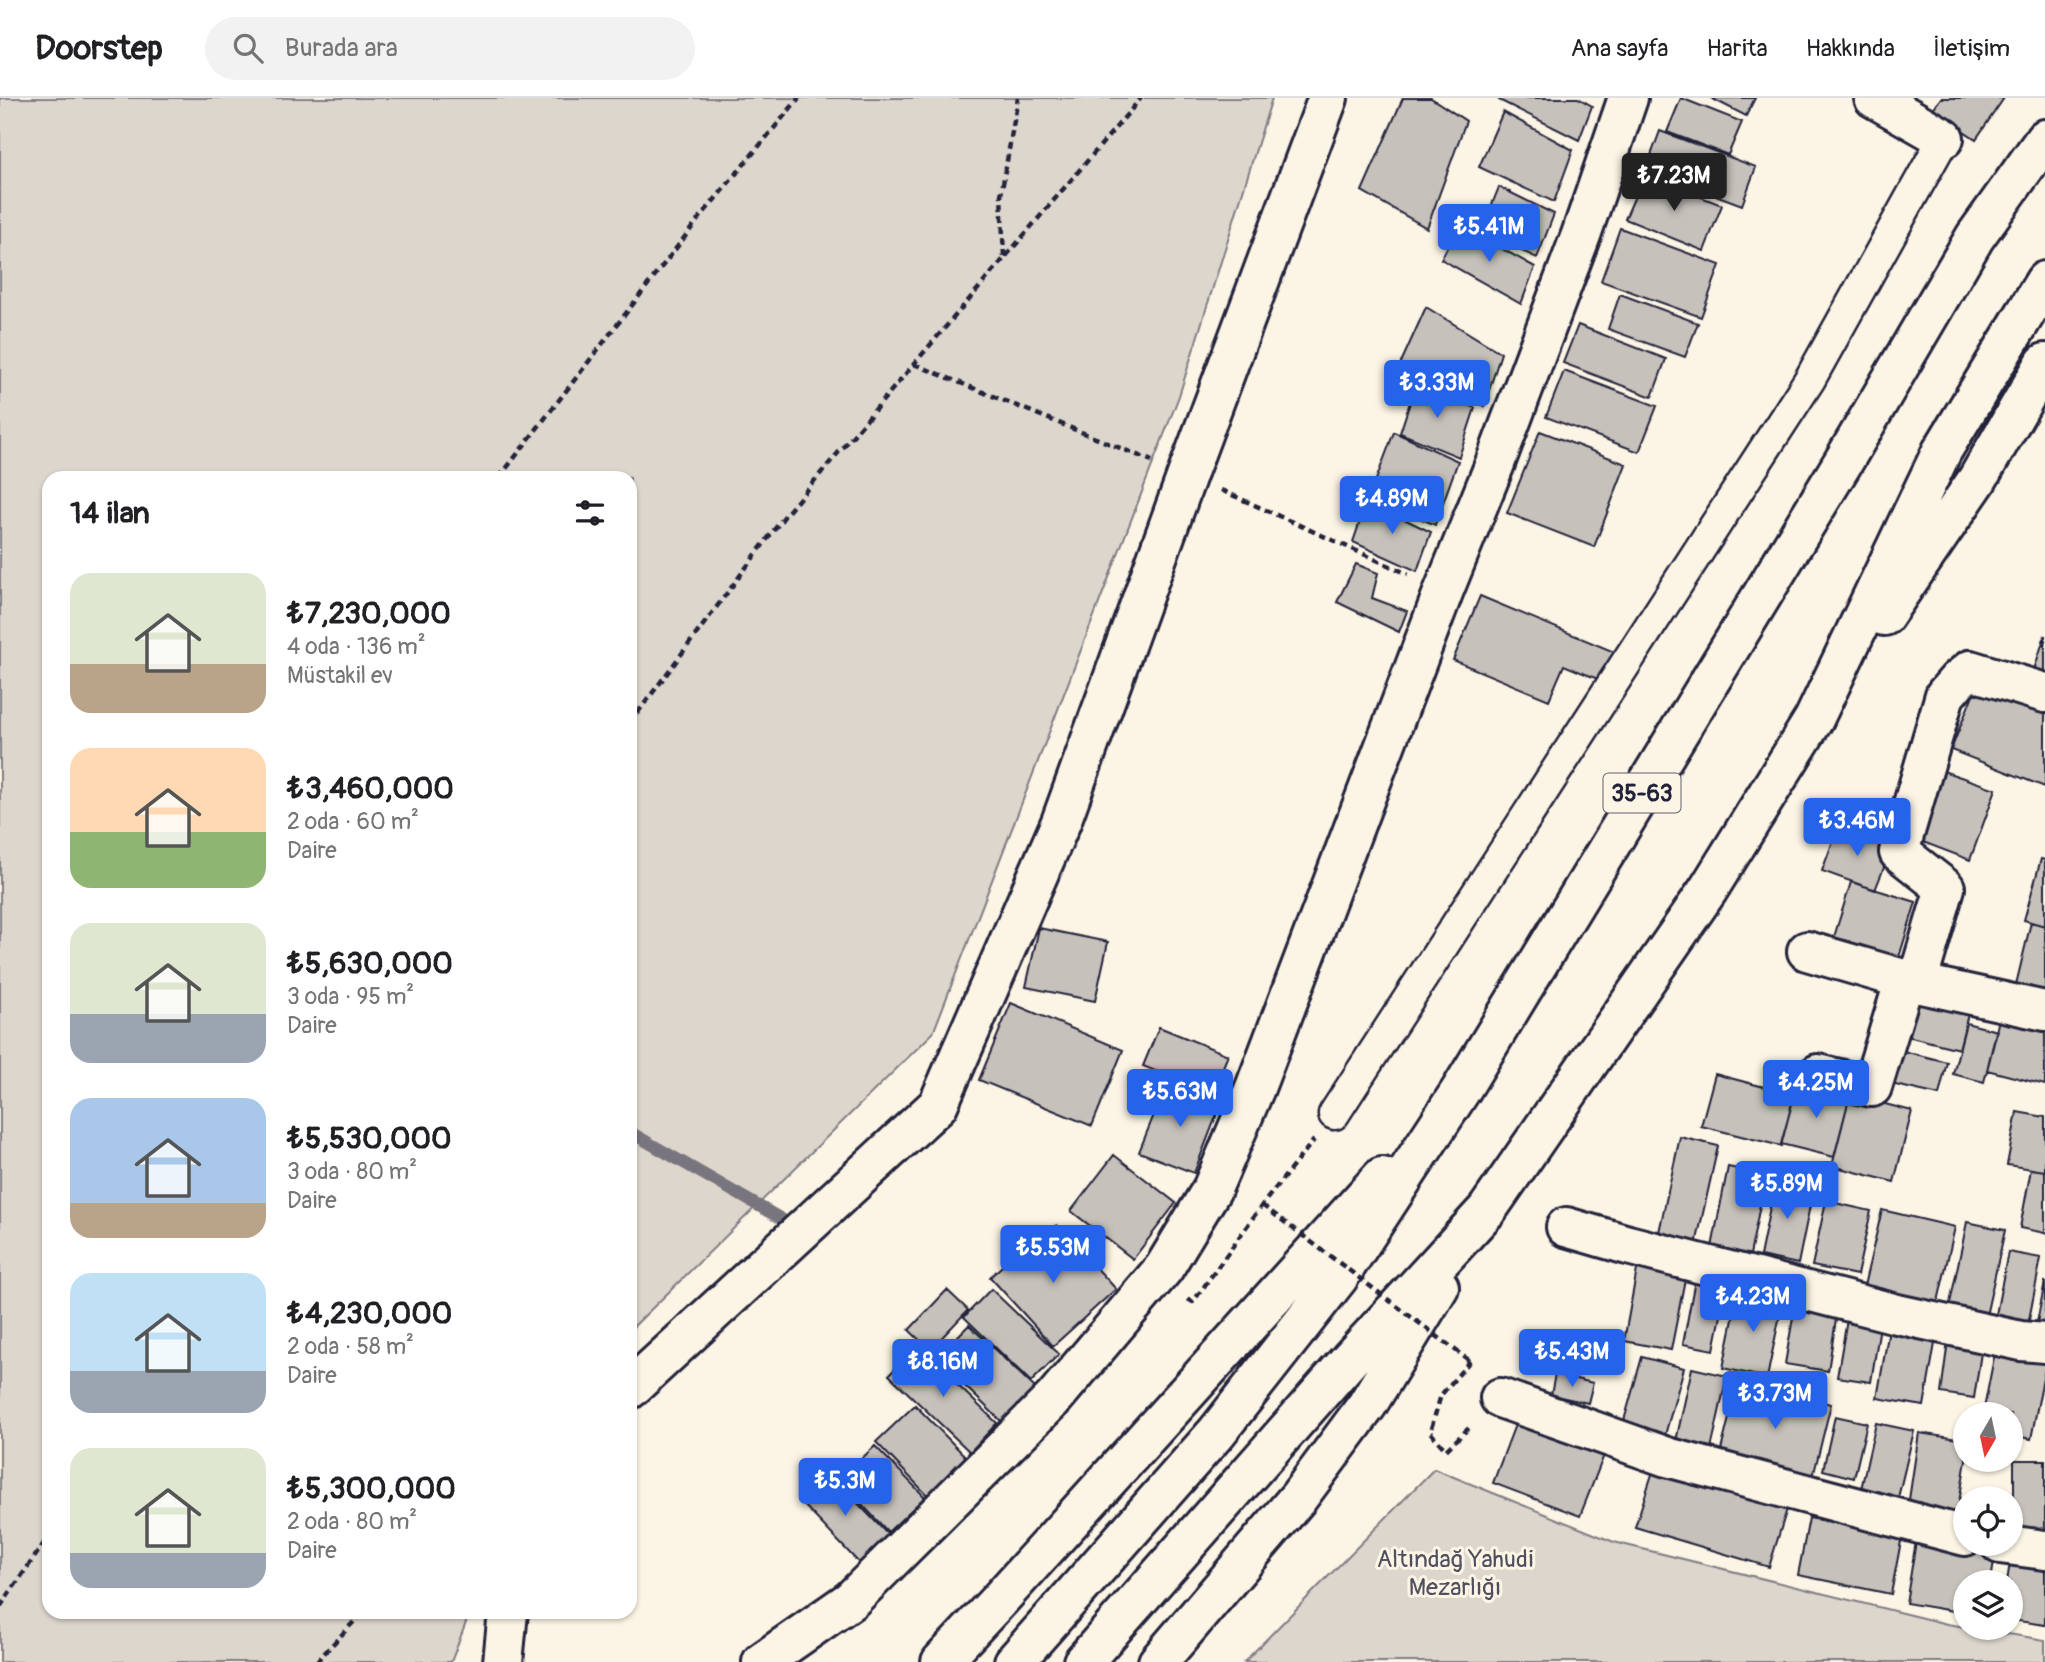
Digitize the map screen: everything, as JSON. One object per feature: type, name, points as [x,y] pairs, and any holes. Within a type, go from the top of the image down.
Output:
[{"type":"street","points":[[637,1383],[937,1105],[1061,822],[1328,98]]},
{"type":"street","points":[[762,1662],[851,1601],[1054,1398],[1164,1268],[1212,1189],[1255,1088],[1444,590],[1494,466],[1581,235],[1628,98]]},
{"type":"street","points":[[1334,1114],[1810,379],[1944,138],[1874,98]]},
{"type":"street","name":"35-63","points":[[1014,1662],[1217,1432],[1338,1278],[1461,1090],[1845,459],[1975,237],[2045,139]]},
{"type":"street","points":[[1814,719],[1942,451],[2045,281]]},
{"type":"street","points":[[1158,1662],[1298,1498],[1367,1405],[1487,1210],[1708,891],[1814,719],[1977,480],[2045,363]]},
{"type":"street","points":[[1818,1074],[1872,1087],[1945,888],[1899,852],[1945,695],[1970,670],[2045,693]]},
{"type":"street","points":[[1807,951],[1911,981],[2045,1010]]},
{"type":"street","points":[[941,1662],[1461,1090]]},
{"type":"street","points":[[1083,1662],[1487,1210]]},
{"type":"street","points":[[1566,1227],[1897,1314],[2021,1341],[2045,1343]]},
{"type":"street","points":[[1500,1398],[1667,1457],[1953,1533]]},
{"type":"street","points":[[2023,1547],[2045,1550]]},
{"type":"street","points":[[503,1662],[507,1619]]},
{"type":"path","points":[[504,471],[697,221],[799,98]]},
{"type":"path","points":[[1004,258],[1002,195],[1018,98]]},
{"type":"path","points":[[637,714],[786,514],[1140,98]]},
{"type":"path","points":[[1193,1302],[1262,1205],[1334,1114]]},
{"type":"path","points":[[1262,1205],[1471,1361],[1441,1395],[1430,1432],[1446,1450],[1500,1398]]},
{"type":"path","points":[[0,1607],[42,1546]]},
{"type":"path","points":[[316,1662],[356,1619]]},
{"type":"green space","points":[[0,98],[1272,98],[1179,396],[933,1033],[637,1323],[637,471],[42,471],[42,1619],[467,1619],[451,1662],[0,1662]]},
{"type":"green space","name":"Altındağ Yahudi Mezarlığı","points":[[1434,1469],[1614,1542],[1953,1625],[1953,1640],[2023,1640],[2023,1636],[2045,1640],[2045,1662],[1244,1662]]},
{"type":"building","points":[[1403,98],[1431,98],[1466,121],[1427,228],[1362,191]]},
{"type":"building","points":[[1578,98],[1592,106],[1579,140],[1499,100]]},
{"type":"building","points":[[1681,98],[1742,122],[1728,155],[1667,132]]},
{"type":"building","points":[[1711,98],[1755,98],[1746,116]]},
{"type":"building","points":[[1941,98],[2004,98],[1976,139],[1932,110]]},
{"type":"building","points":[[1503,112],[1573,150],[1554,202],[1479,167]]},
{"type":"building","points":[[1660,131],[1756,167],[1742,205],[1646,169]]},
{"type":"building","points":[[1644,175],[1722,205],[1704,251],[1625,219]]},
{"type":"building","points":[[1499,187],[1554,214],[1537,258],[1481,232]]},
{"type":"building","points":[[1459,225],[1535,267],[1521,304],[1441,259]]},
{"type":"building","points":[[1620,228],[1720,265],[1701,317],[1601,281]]},
{"type":"building","points":[[1620,294],[1698,323],[1685,357],[1608,329]]},
{"type":"building","points":[[1426,307],[1501,353],[1484,406],[1399,367]]},
{"type":"building","points":[[1578,325],[1666,359],[1652,397],[1563,363]]},
{"type":"building","points":[[1564,371],[1657,406],[1639,452],[1546,417]]},
{"type":"building","points":[[1417,381],[1475,408],[1459,457],[1400,433]]},
{"type":"building","points":[[1540,431],[1626,464],[1594,547],[1507,513]]},
{"type":"building","points":[[1394,432],[1458,461],[1435,525],[1370,496]]},
{"type":"building","points":[[1367,501],[1431,532],[1417,571],[1353,542]]},
{"type":"building","points":[[1356,564],[1378,573],[1372,598],[1407,611],[1399,632],[1337,602]]},
{"type":"building","points":[[1480,596],[1624,656],[1612,685],[1564,665],[1549,700],[1453,660]]},
{"type":"building","points":[[2045,635],[2045,674],[2034,670]]},
{"type":"building","points":[[1980,677],[2045,702],[2045,787],[1951,750]]},
{"type":"building","points":[[1940,770],[1996,789],[1970,860],[1915,839]]},
{"type":"building","points":[[1839,825],[1893,845],[1875,890],[1822,871]]},
{"type":"building","points":[[2041,859],[2045,860],[2045,926],[2024,920]]},
{"type":"building","points":[[1851,882],[1916,902],[1899,957],[1834,937]]},
{"type":"building","points":[[2031,922],[2045,926],[2045,1000],[2014,993]]},
{"type":"building","points":[[1039,928],[1108,942],[1095,1001],[1026,987]]},
{"type":"building","points":[[1913,996],[1969,1010],[1959,1049],[1903,1035]]},
{"type":"building","points":[[1011,1003],[1123,1050],[1092,1126],[979,1080]]},
{"type":"building","points":[[2000,1015],[2045,1026],[2045,1085],[1987,1070]]},
{"type":"building","points":[[1966,1023],[1997,1031],[1984,1082],[1953,1074]]},
{"type":"building","points":[[1159,1027],[1228,1055],[1212,1094],[1143,1066]]},
{"type":"building","points":[[1899,1050],[1947,1062],[1939,1095],[1891,1084]]},
{"type":"building","points":[[1715,1074],[1794,1095],[1781,1146],[1701,1126]]},
{"type":"building","points":[[1798,1082],[1850,1095],[1834,1157],[1781,1144]]},
{"type":"building","points":[[1166,1085],[1220,1106],[1194,1173],[1139,1152]]},
{"type":"building","points":[[1850,1095],[1912,1111],[1894,1182],[1832,1166]]},
{"type":"building","points":[[2017,1112],[2045,1117],[2045,1171],[2007,1165]]},
{"type":"building","points":[[1680,1137],[1718,1146],[1695,1249],[1657,1241]]},
{"type":"building","points":[[1114,1155],[1176,1203],[1133,1259],[1071,1211]]},
{"type":"building","points":[[1728,1167],[1766,1175],[1750,1255],[1712,1247]]},
{"type":"building","points":[[2031,1169],[2045,1171],[2045,1233],[2020,1228]]},
{"type":"building","points":[[1776,1178],[1814,1186],[1798,1264],[1760,1256]]},
{"type":"building","points":[[1826,1201],[1871,1211],[1857,1275],[1812,1266]]},
{"type":"building","points":[[1882,1210],[1955,1227],[1937,1306],[1863,1290]]},
{"type":"building","points":[[1967,1222],[2005,1230],[1986,1316],[1949,1308]]},
{"type":"building","points":[[1057,1225],[1116,1289],[1053,1346],[990,1277],[1022,1248],[1027,1253]]},
{"type":"building","points":[[2008,1252],[2041,1258],[2028,1325],[1995,1320]]},
{"type":"building","points":[[1638,1264],[1686,1274],[1671,1350],[1624,1341]]},
{"type":"building","points":[[1695,1280],[1727,1286],[1714,1350],[1683,1344]]},
{"type":"building","points":[[2045,1281],[2045,1334],[2035,1333]]},
{"type":"building","points":[[991,1289],[1059,1354],[1031,1382],[964,1317]]},
{"type":"building","points":[[947,1290],[968,1310],[930,1350],[909,1330]]},
{"type":"building","points":[[1739,1290],[1783,1300],[1767,1378],[1723,1368]]},
{"type":"building","points":[[1795,1306],[1837,1313],[1828,1371],[1785,1364]]},
{"type":"building","points":[[1848,1314],[1881,1320],[1871,1382],[1837,1377]]},
{"type":"building","points":[[1890,1324],[1937,1332],[1924,1406],[1877,1398]]},
{"type":"building","points":[[969,1325],[1035,1388],[1002,1422],[936,1358]]},
{"type":"building","points":[[1948,1341],[1982,1346],[1974,1398],[1941,1393]]},
{"type":"building","points":[[917,1346],[997,1423],[970,1452],[889,1375]]},
{"type":"building","points":[[1996,1347],[2045,1356],[2045,1369],[2031,1439],[2023,1437],[2023,1402],[1985,1402]]},
{"type":"building","points":[[1642,1357],[1684,1368],[1665,1435],[1623,1424]]},
{"type":"building","points":[[1692,1368],[1727,1376],[1711,1449],[1676,1441]]},
{"type":"building","points":[[1555,1374],[1593,1383],[1588,1403],[1551,1395]]},
{"type":"building","points":[[1738,1382],[1831,1404],[1812,1481],[1719,1458]]},
{"type":"building","points":[[915,1405],[968,1459],[929,1497],[876,1442]]},
{"type":"building","points":[[1835,1416],[1867,1423],[1854,1478],[1823,1470]]},
{"type":"building","points":[[1516,1422],[1604,1455],[1580,1516],[1493,1483]]},
{"type":"building","points":[[1876,1423],[1914,1431],[1896,1506],[1859,1498]]},
{"type":"building","points":[[1919,1433],[1953,1438],[1953,1472],[1964,1472],[1962,1486],[1953,1486],[1953,1521],[1907,1513]]},
{"type":"building","points":[[875,1446],[925,1497],[888,1532],[839,1480]]},
{"type":"building","points":[[2023,1460],[2045,1460],[2045,1537],[2023,1536],[2023,1486],[2014,1486],[2014,1472],[2023,1472]]},
{"type":"building","points":[[1654,1468],[1787,1509],[1769,1567],[1635,1527]]},
{"type":"building","points":[[829,1473],[889,1536],[860,1564],[800,1501]]},
{"type":"building","points":[[1809,1518],[1902,1536],[1891,1594],[1798,1575]]},
{"type":"building","points":[[1916,1541],[1953,1547],[1953,1556],[1995,1556],[1993,1570],[1953,1570],[1953,1611],[1906,1603]]},
{"type":"building","points":[[2010,1562],[2045,1567],[2045,1625],[2023,1622],[2023,1570],[2009,1570]]},
{"type":"waterway","points":[[637,1136],[797,1228]]}]
